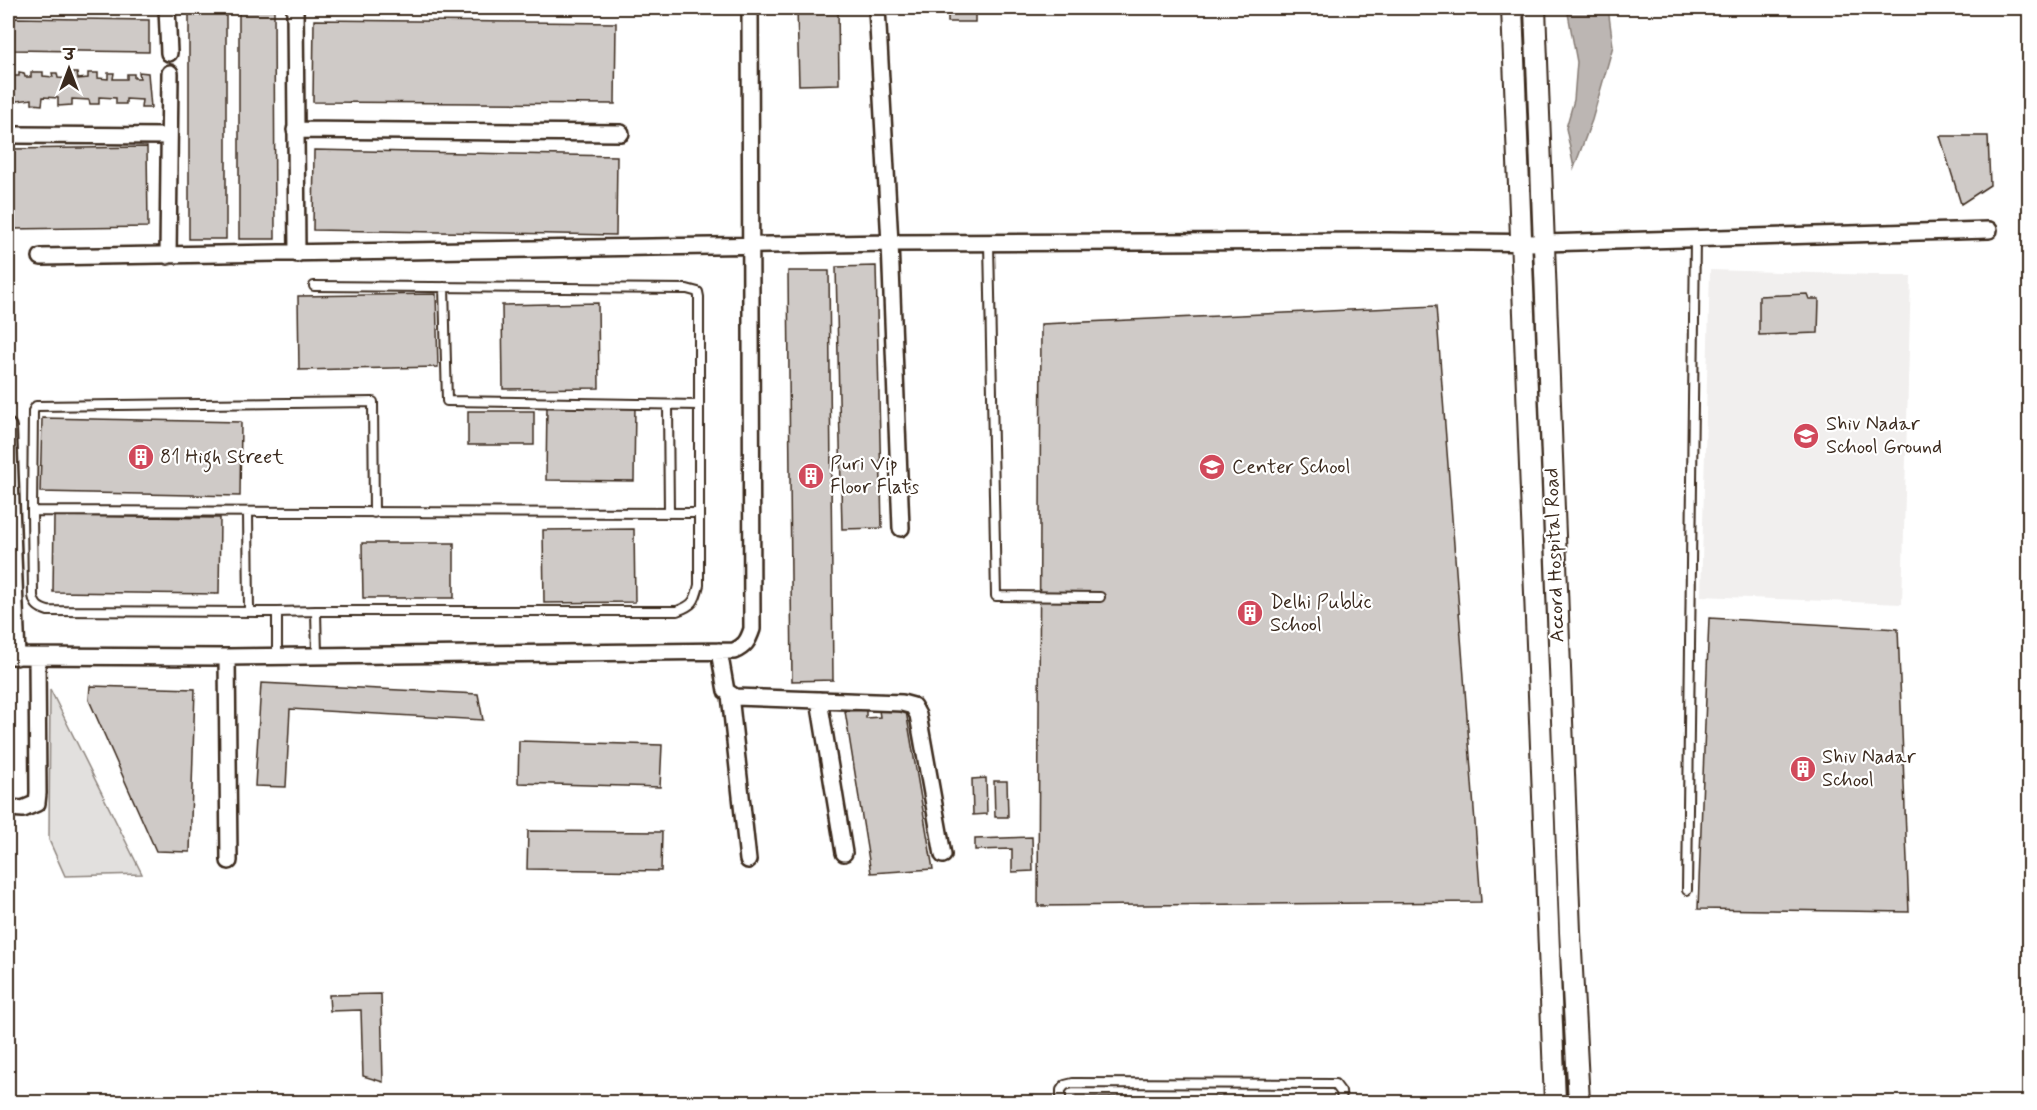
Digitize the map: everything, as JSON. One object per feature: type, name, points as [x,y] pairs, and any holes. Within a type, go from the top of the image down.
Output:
[{"type":"street","points":[[167,8],[169,53]]},
{"type":"street","points":[[295,8],[297,254]]},
{"type":"street","points":[[8,427],[10,657],[734,651],[742,647],[748,640],[752,629],[750,8]]},
{"type":"street","points":[[877,8],[890,243],[901,528]]},
{"type":"street","points":[[1512,8],[1555,1102]]},
{"type":"street","name":"Accord Hospital Road","points":[[1535,8],[1579,1102]]},
{"type":"street","points":[[168,256],[170,73]]},
{"type":"street","points":[[296,130],[621,133]]},
{"type":"street","points":[[15,135],[169,136]]},
{"type":"street","points":[[41,257],[890,243],[1365,241],[1544,243],[1989,230]]},
{"type":"street","points":[[719,651],[726,691],[729,695],[748,860]]},
{"type":"street","points":[[8,808],[23,809],[37,803],[37,657]]},
{"type":"street","points":[[226,657],[229,861]]},
{"type":"street","points":[[729,695],[902,703],[913,706],[918,715],[943,855]]},
{"type":"street","points":[[819,700],[844,853]]},
{"type":"lane","points":[[1687,890],[1695,239]]},
{"type":"lane","points":[[989,243],[996,596],[1100,597]]},
{"type":"lane","points":[[314,286],[694,290],[698,292],[699,585],[691,606],[677,611],[48,611],[36,605],[33,596],[33,411],[36,406],[373,402],[374,513]]},
{"type":"lane","points":[[444,287],[447,401],[699,405]]},
{"type":"lane","points":[[668,405],[669,513]]},
{"type":"lane","points":[[32,511],[699,513]]},
{"type":"lane","points":[[248,512],[249,612]]},
{"type":"lane","points":[[316,611],[317,656]]},
{"type":"lane","points":[[277,612],[277,655]]},
{"type":"lane","points":[[1061,1102],[1061,1090],[1065,1085],[1073,1083],[1335,1084],[1341,1092],[1342,1102]]},
{"type":"shaded area","points":[[1567,8],[1608,8],[1613,46],[1592,120],[1574,168],[1566,128],[1574,100],[1577,62]]},
{"type":"shaded area","name":"Shiv Nadar School Ground","points":[[1710,270],[1911,276],[1902,604],[1701,596]]},
{"type":"shaded area","points":[[50,689],[142,874],[65,876],[49,840]]},
{"type":"building","points":[[189,8],[226,8],[226,239],[189,239]]},
{"type":"building","points":[[239,8],[274,8],[275,239],[239,239]]},
{"type":"building","points":[[797,8],[838,8],[839,84],[799,85]]},
{"type":"building","points":[[948,8],[975,8],[975,22],[948,22]]},
{"type":"building","points":[[14,18],[149,20],[149,52],[13,50]]},
{"type":"building","points":[[314,20],[616,23],[615,104],[313,102]]},
{"type":"building","points":[[19,72],[24,73],[25,77],[31,77],[31,72],[43,72],[43,76],[53,77],[52,73],[57,73],[58,78],[71,79],[72,73],[77,73],[78,79],[88,78],[88,73],[98,73],[98,78],[108,79],[108,73],[114,73],[113,79],[127,79],[127,74],[134,74],[134,78],[140,78],[139,72],[148,73],[151,108],[141,108],[142,100],[126,99],[126,104],[116,104],[116,98],[99,97],[99,104],[90,104],[89,100],[72,99],[72,105],[58,106],[58,98],[43,97],[42,105],[32,104],[32,99],[17,101],[13,98],[14,76],[19,76]]},
{"type":"building","points":[[1940,136],[1988,136],[1990,185],[1961,204]]},
{"type":"building","points":[[147,147],[148,227],[11,229],[10,149]]},
{"type":"building","points":[[314,150],[617,156],[616,235],[313,230]]},
{"type":"building","points":[[876,266],[882,528],[842,529],[836,267]]},
{"type":"building","name":"Puri Vip Floor Flats","points":[[788,271],[829,271],[833,680],[792,681]]},
{"type":"building","points":[[436,294],[438,367],[299,370],[298,296]]},
{"type":"building","points":[[1807,294],[1809,299],[1819,299],[1818,333],[1759,335],[1759,296]]},
{"type":"building","points":[[598,303],[599,388],[503,389],[502,305]]},
{"type":"building","name":"Delhi Public School","points":[[1436,306],[1481,902],[1038,906],[1041,324]]},
{"type":"building","points":[[547,405],[635,405],[634,481],[546,480]]},
{"type":"building","points":[[468,411],[534,411],[534,445],[468,445]]},
{"type":"building","name":"81 High Street","points":[[42,418],[241,422],[240,496],[40,492]]},
{"type":"building","points":[[54,516],[220,518],[219,594],[53,592]]},
{"type":"building","points":[[634,529],[635,602],[544,603],[543,530]]},
{"type":"building","points":[[362,543],[454,543],[454,598],[363,598]]},
{"type":"building","name":"Shiv Nadar School","points":[[1709,618],[1898,629],[1909,912],[1698,909]]},
{"type":"building","points":[[261,683],[478,694],[483,720],[290,709],[286,787],[255,786]]},
{"type":"building","points":[[90,686],[195,689],[190,852],[156,851],[89,700]]},
{"type":"building","points":[[866,710],[866,718],[880,717],[879,710],[906,711],[933,869],[871,873],[845,711]]},
{"type":"building","points":[[519,741],[662,745],[660,787],[518,783]]},
{"type":"building","points":[[986,778],[987,814],[973,815],[972,779]]},
{"type":"building","points":[[994,781],[1007,781],[1008,817],[995,817]]},
{"type":"building","points":[[528,831],[662,832],[661,871],[527,869]]},
{"type":"building","points":[[1032,837],[1033,871],[1012,872],[1012,849],[975,850],[975,839]]},
{"type":"building","points":[[381,994],[383,1082],[363,1076],[361,1010],[330,1011],[329,995]]},
{"type":"building","points":[[1074,1097],[1281,1097],[1281,1102],[1074,1102]]},
{"type":"place","name":"Shiv Nadar School Ground","points":[[1806,436]]},
{"type":"place","name":"81 High Street","points":[[141,457]]},
{"type":"place","name":"Center School","points":[[1212,467]]},
{"type":"place","name":"Puri Vip Floor Flats","points":[[811,476]]},
{"type":"place","name":"Delhi Public School","points":[[1250,613]]},
{"type":"place","name":"Shiv Nadar School","points":[[1803,769]]}]
